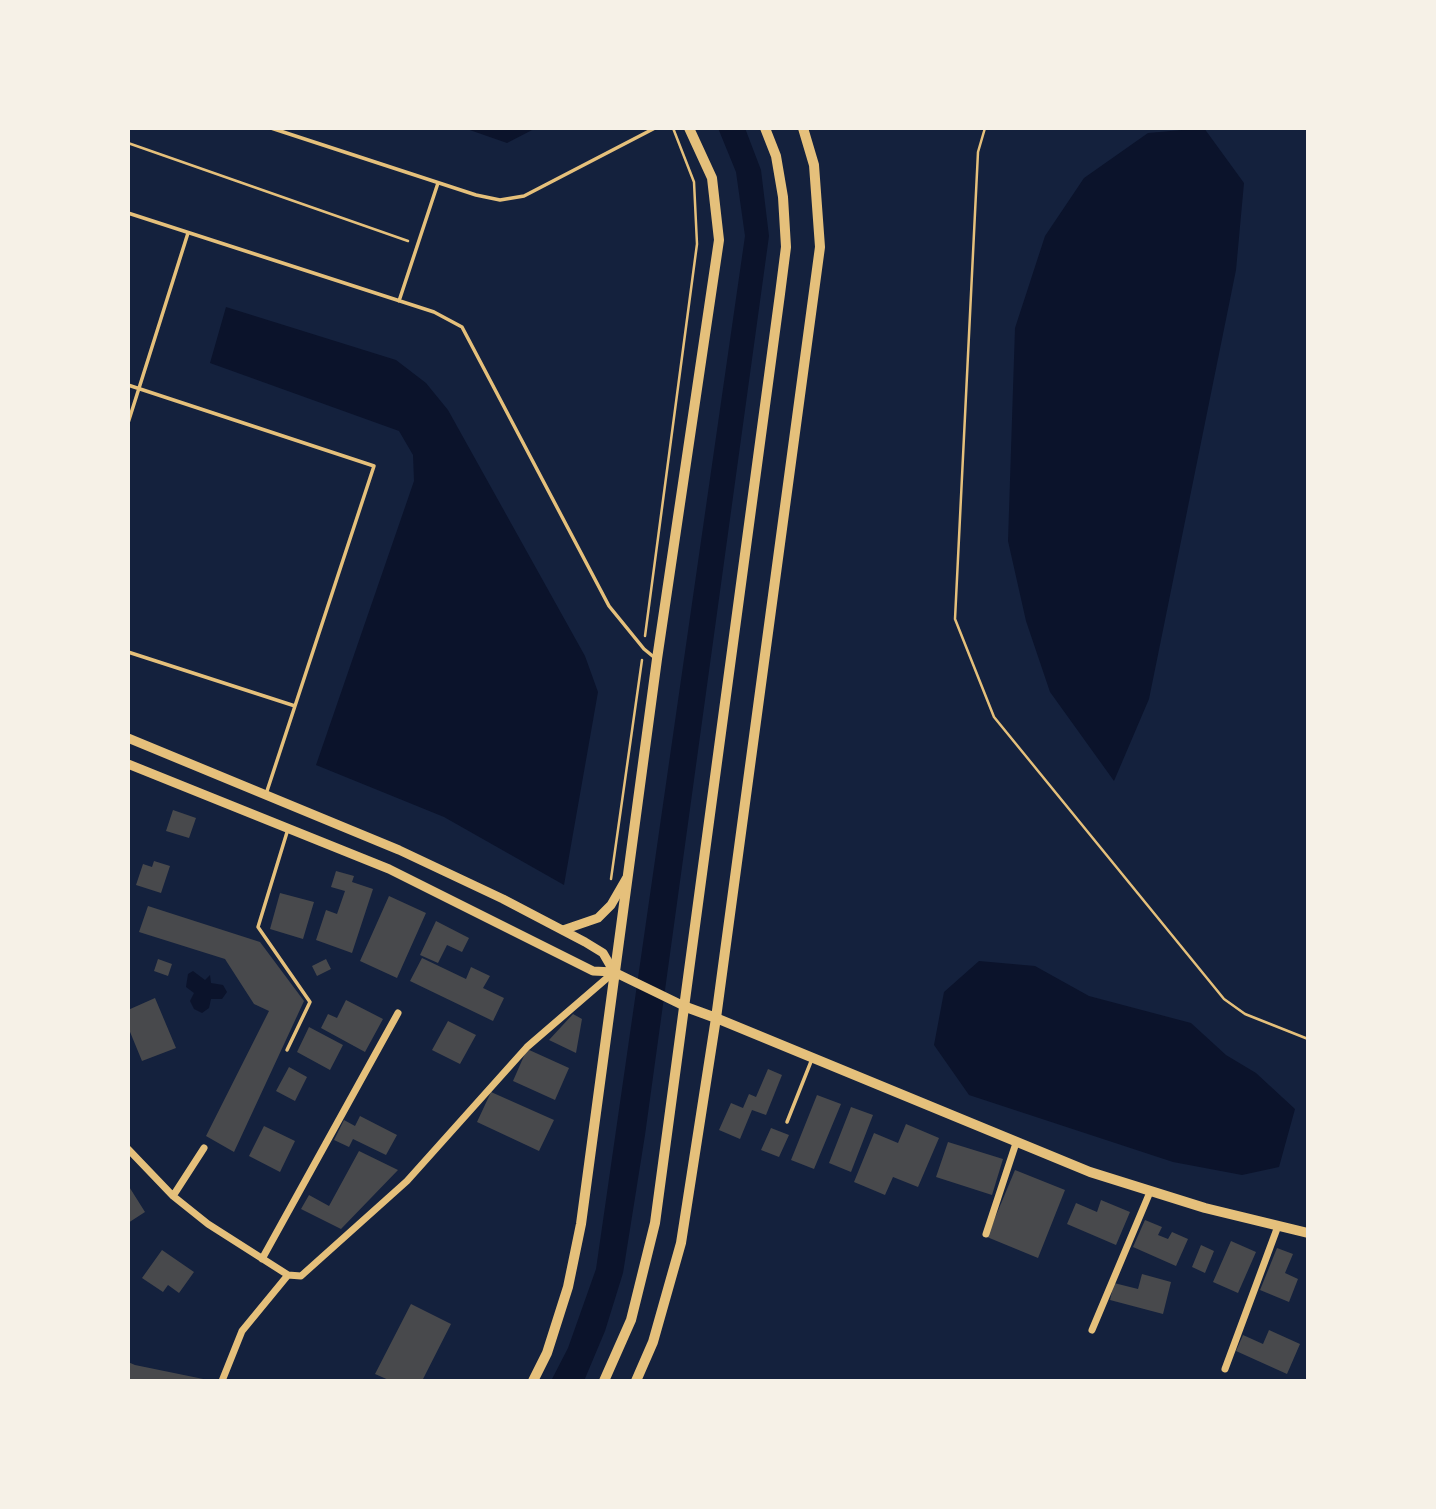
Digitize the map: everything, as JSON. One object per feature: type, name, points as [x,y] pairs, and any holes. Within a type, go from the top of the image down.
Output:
[{"type":"main road","points":[[533,1381],[547,1353],[568,1287],[581,1224],[657,659],[719,240],[712,178],[689,128]]},
{"type":"main road","points":[[604,1381],[631,1320],[650,1250],[686,1007],[786,247],[783,197],[776,156],[765,128]]},
{"type":"main road","points":[[636,1381],[661,1318],[681,1243],[716,1017],[820,247],[814,165],[803,128]]},
{"type":"main road","points":[[686,1007],[716,1017],[1016,1143],[1150,1192],[1308,1233]]},
{"type":"street","points":[[128,738],[399,850],[563,930],[603,953],[614,972]]},
{"type":"street","points":[[128,764],[390,869],[495,919],[593,971],[614,972],[686,1007]]},
{"type":"street","points":[[563,930],[598,918],[611,905],[627,876]]},
{"type":"street","points":[[128,1149],[173,1196],[262,1259],[288,1275],[301,1276],[407,1181],[527,1047],[614,972]]},
{"type":"street","points":[[262,1259],[398,1013]]},
{"type":"street","points":[[986,1234],[1016,1143]]},
{"type":"street","points":[[173,1196],[204,1148]]},
{"type":"street","points":[[1092,1330],[1150,1192]]},
{"type":"street","points":[[1225,1369],[1278,1226]]},
{"type":"street","points":[[222,1381],[242,1331],[288,1275]]},
{"type":"lane","points":[[271,128],[438,183],[500,200],[524,196],[654,128]]},
{"type":"lane","points":[[399,301],[438,183]]},
{"type":"lane","points":[[128,213],[443,315],[463,327],[609,606],[644,649],[657,659]]},
{"type":"lane","points":[[128,423],[188,233]]},
{"type":"lane","points":[[128,385],[374,466],[266,794]]},
{"type":"lane","points":[[128,652],[295,706]]},
{"type":"lane","points":[[287,1050],[310,1002],[258,927],[289,828]]},
{"type":"lane","points":[[787,1122],[812,1058]]},
{"type":"path","points":[[608,887],[644,649],[697,244],[694,182],[673,128]]},
{"type":"path","points":[[985,128],[978,152],[955,619],[994,716],[1224,999],[1245,1014],[1308,1039]]},
{"type":"path","points":[[128,143],[418,245]]},
{"type":"water","points":[[464,128],[536,128],[507,143]]},
{"type":"water","points":[[718,128],[745,128],[761,170],[769,236],[645,1135],[623,1273],[605,1331],[584,1381],[551,1381],[568,1348],[596,1269],[745,236],[736,172]]},
{"type":"water","points":[[1204,128],[1244,183],[1236,270],[1149,699],[1114,781],[1050,692],[1026,621],[1008,541],[1015,328],[1045,236],[1084,178],[1148,133]]},
{"type":"water","points":[[226,307],[396,360],[426,383],[448,410],[585,656],[598,692],[564,885],[444,817],[316,765],[414,481],[413,455],[399,431],[210,363]]},
{"type":"water","points":[[979,961],[1035,966],[1089,996],[1191,1023],[1226,1055],[1256,1073],[1295,1109],[1279,1167],[1242,1175],[1173,1162],[969,1095],[934,1045],[944,992]]},
{"type":"water","points":[[193,971],[205,980],[210,975],[211,983],[223,985],[227,992],[222,999],[211,999],[209,1008],[202,1013],[194,1009],[190,1001],[194,993],[186,987],[188,974]]},
{"type":"building","points":[[173,810],[196,818],[189,838],[166,831]]},
{"type":"building","points":[[154,861],[170,866],[161,893],[136,885],[143,864],[152,867]]},
{"type":"building","points":[[336,871],[354,876],[352,882],[373,889],[352,953],[316,940],[326,910],[337,914],[345,891],[331,887]]},
{"type":"building","points":[[280,893],[314,902],[303,939],[270,929]]},
{"type":"building","points":[[389,896],[426,913],[397,978],[360,961]]},
{"type":"building","points":[[148,906],[260,942],[304,1001],[234,1152],[206,1136],[269,1011],[254,1004],[225,959],[139,932]]},
{"type":"building","points":[[436,921],[469,938],[462,952],[447,945],[438,963],[420,955]]},
{"type":"building","points":[[422,958],[466,979],[471,967],[490,976],[483,988],[504,998],[493,1021],[410,981]]},
{"type":"building","points":[[158,959],[172,964],[168,976],[154,971]]},
{"type":"building","points":[[326,959],[331,969],[317,976],[312,966]]},
{"type":"building","points":[[155,998],[176,1048],[142,1061],[128,1027],[128,1010]]},
{"type":"building","points":[[346,1000],[383,1019],[365,1052],[321,1028],[328,1014],[337,1018]]},
{"type":"building","points":[[573,1014],[582,1019],[576,1053],[549,1040]]},
{"type":"building","points":[[448,1021],[476,1035],[460,1064],[432,1050]]},
{"type":"building","points":[[309,1027],[343,1045],[330,1070],[297,1052]]},
{"type":"building","points":[[527,1049],[569,1068],[555,1100],[513,1081]]},
{"type":"building","points":[[289,1067],[307,1077],[295,1101],[276,1091]]},
{"type":"building","points":[[768,1069],[782,1075],[766,1115],[752,1110],[740,1139],[719,1130],[731,1103],[743,1108],[749,1094],[756,1097]]},
{"type":"building","points":[[491,1092],[554,1120],[539,1151],[477,1122]]},
{"type":"building","points":[[817,1095],[841,1104],[814,1169],[791,1160]]},
{"type":"building","points":[[851,1107],[873,1115],[851,1172],[829,1163]]},
{"type":"building","points":[[360,1116],[397,1135],[386,1155],[353,1139],[349,1147],[334,1140],[344,1120],[355,1126]]},
{"type":"building","points":[[906,1124],[939,1138],[918,1187],[893,1177],[885,1195],[854,1182],[874,1133],[898,1143]]},
{"type":"building","points":[[264,1126],[295,1141],[280,1172],[249,1156]]},
{"type":"building","points":[[771,1128],[789,1135],[779,1157],[761,1150]]},
{"type":"building","points":[[948,1142],[1003,1159],[992,1195],[936,1177]]},
{"type":"building","points":[[359,1151],[398,1170],[341,1229],[301,1209],[309,1195],[329,1206]]},
{"type":"building","points":[[1015,1170],[1065,1190],[1038,1258],[987,1237]]},
{"type":"building","points":[[128,1185],[145,1212],[128,1223]]},
{"type":"building","points":[[1101,1200],[1130,1212],[1116,1245],[1067,1224],[1076,1203],[1097,1212]]},
{"type":"building","points":[[1145,1220],[1162,1227],[1158,1235],[1168,1239],[1172,1232],[1188,1239],[1176,1266],[1133,1247]]},
{"type":"building","points":[[1231,1241],[1256,1252],[1238,1293],[1213,1282]]},
{"type":"building","points":[[1201,1245],[1214,1251],[1205,1273],[1192,1267]]},
{"type":"building","points":[[1277,1248],[1293,1254],[1285,1273],[1298,1279],[1289,1302],[1260,1290]]},
{"type":"building","points":[[162,1250],[194,1272],[179,1293],[168,1285],[163,1292],[142,1278]]},
{"type":"building","points":[[1142,1274],[1171,1282],[1163,1314],[1110,1300],[1114,1283],[1138,1289]]},
{"type":"building","points":[[411,1304],[451,1324],[422,1381],[391,1381],[375,1374]]},
{"type":"building","points":[[1269,1330],[1300,1344],[1287,1374],[1236,1351],[1243,1335],[1263,1344]]},
{"type":"building","points":[[128,1362],[135,1365],[213,1381],[128,1381]]}]
